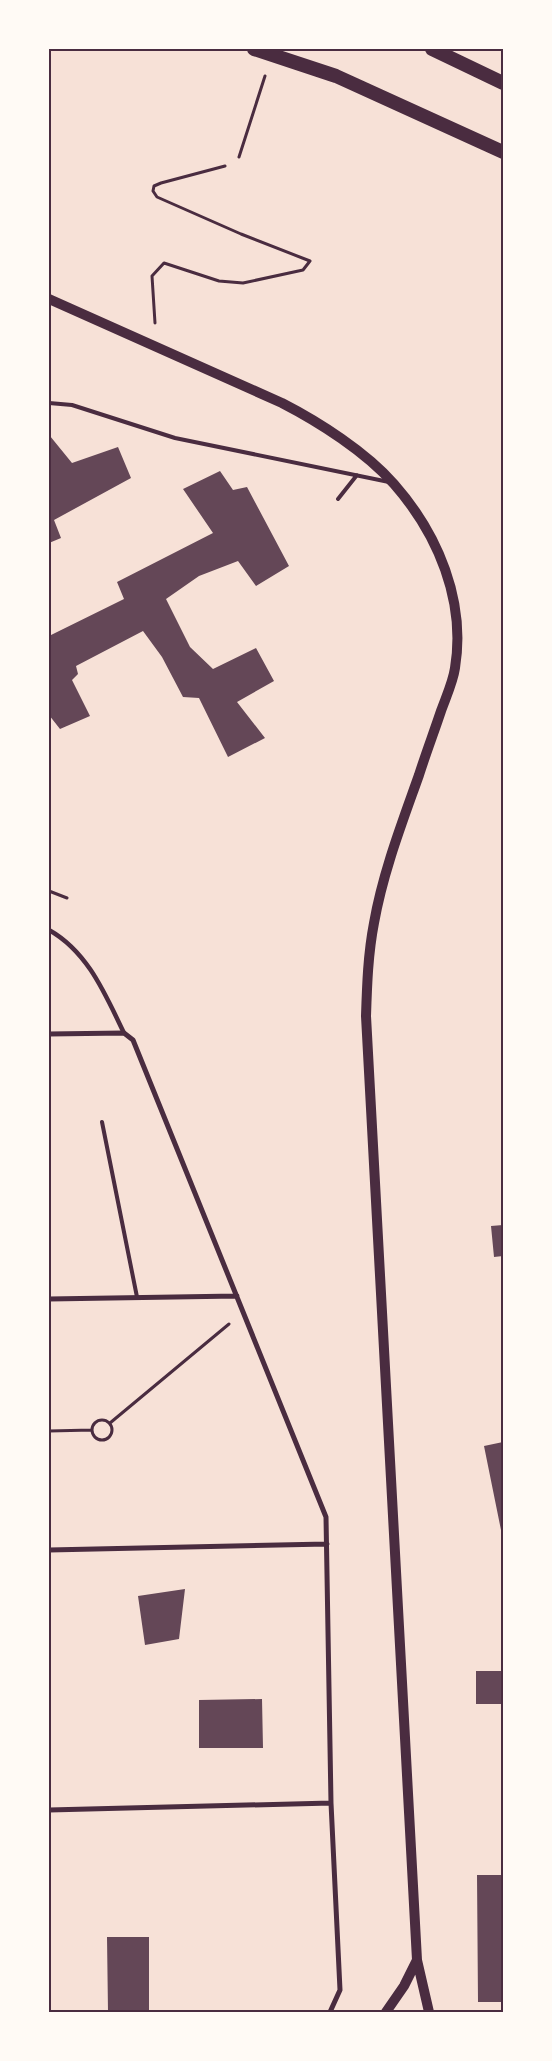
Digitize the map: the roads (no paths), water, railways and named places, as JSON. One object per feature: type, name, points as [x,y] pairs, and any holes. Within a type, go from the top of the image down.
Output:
[{"type":"highway","points":[[254,49],[336,76],[503,152]]},
{"type":"highway","points":[[432,49],[503,83]]},
{"type":"main road","points":[[49,299],[158,346],[282,403],[318,423],[355,448],[394,483],[423,524],[439,553],[449,578],[454,600],[457,625],[455,669],[397,836],[379,900],[369,956],[367,988],[367,1048],[417,1960],[429,2012]]},
{"type":"main road","points":[[386,2012],[404,1986],[417,1960]]},
{"type":"street","points":[[49,930],[60,936],[85,960],[109,1000],[124,1033],[133,1040],[326,1517],[331,1803],[340,1990],[330,2012]]},
{"type":"street","points":[[49,1034],[124,1033]]},
{"type":"street","points":[[49,1299],[237,1296]]},
{"type":"street","points":[[49,1550],[326,1544]]},
{"type":"street","points":[[49,1810],[331,1803]]},
{"type":"lane","points":[[49,403],[72,405],[175,438],[394,483]]},
{"type":"lane","points":[[338,499],[357,475]]},
{"type":"lane","points":[[102,1122],[137,1297]]}]
